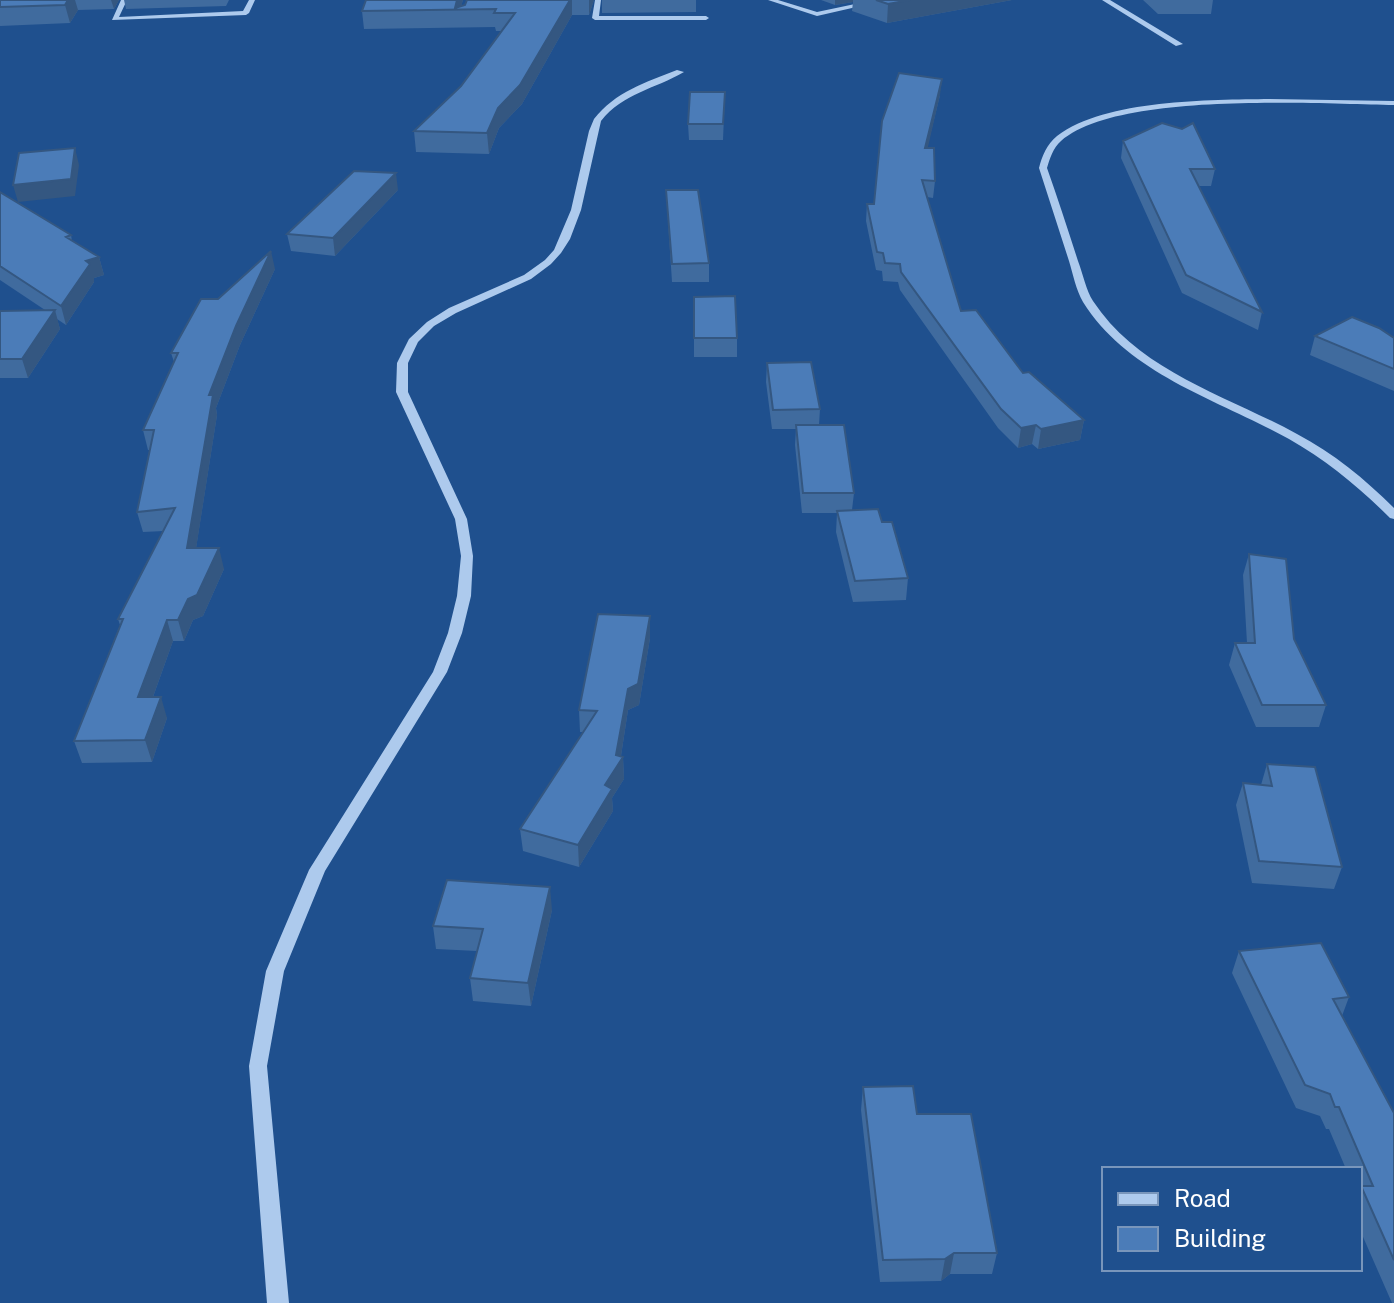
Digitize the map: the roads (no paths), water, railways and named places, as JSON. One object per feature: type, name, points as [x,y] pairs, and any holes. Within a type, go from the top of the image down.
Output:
[{"type":"street","points":[[124,0],[114,19],[246,13],[252,0]]},
{"type":"street","points":[[598,0],[595,18],[706,18]]},
{"type":"street","points":[[771,0],[817,14],[884,0]]},
{"type":"street","points":[[800,0],[811,3],[808,9]]},
{"type":"street","points":[[1105,0],[1179,44]]},
{"type":"street","points":[[278,1303],[258,1066],[275,971],[317,870],[440,672],[455,633],[464,596],[467,556],[461,519],[402,392],[399,373],[404,355],[418,335],[439,317],[506,288],[547,264],[567,238],[596,122],[613,104],[680,72]]},
{"type":"street","points":[[1394,103],[1196,104],[1136,110],[1082,125],[1061,137],[1048,152],[1043,168],[1086,299],[1098,317],[1125,345],[1162,373],[1293,437],[1336,464],[1371,491],[1394,515]]}]
